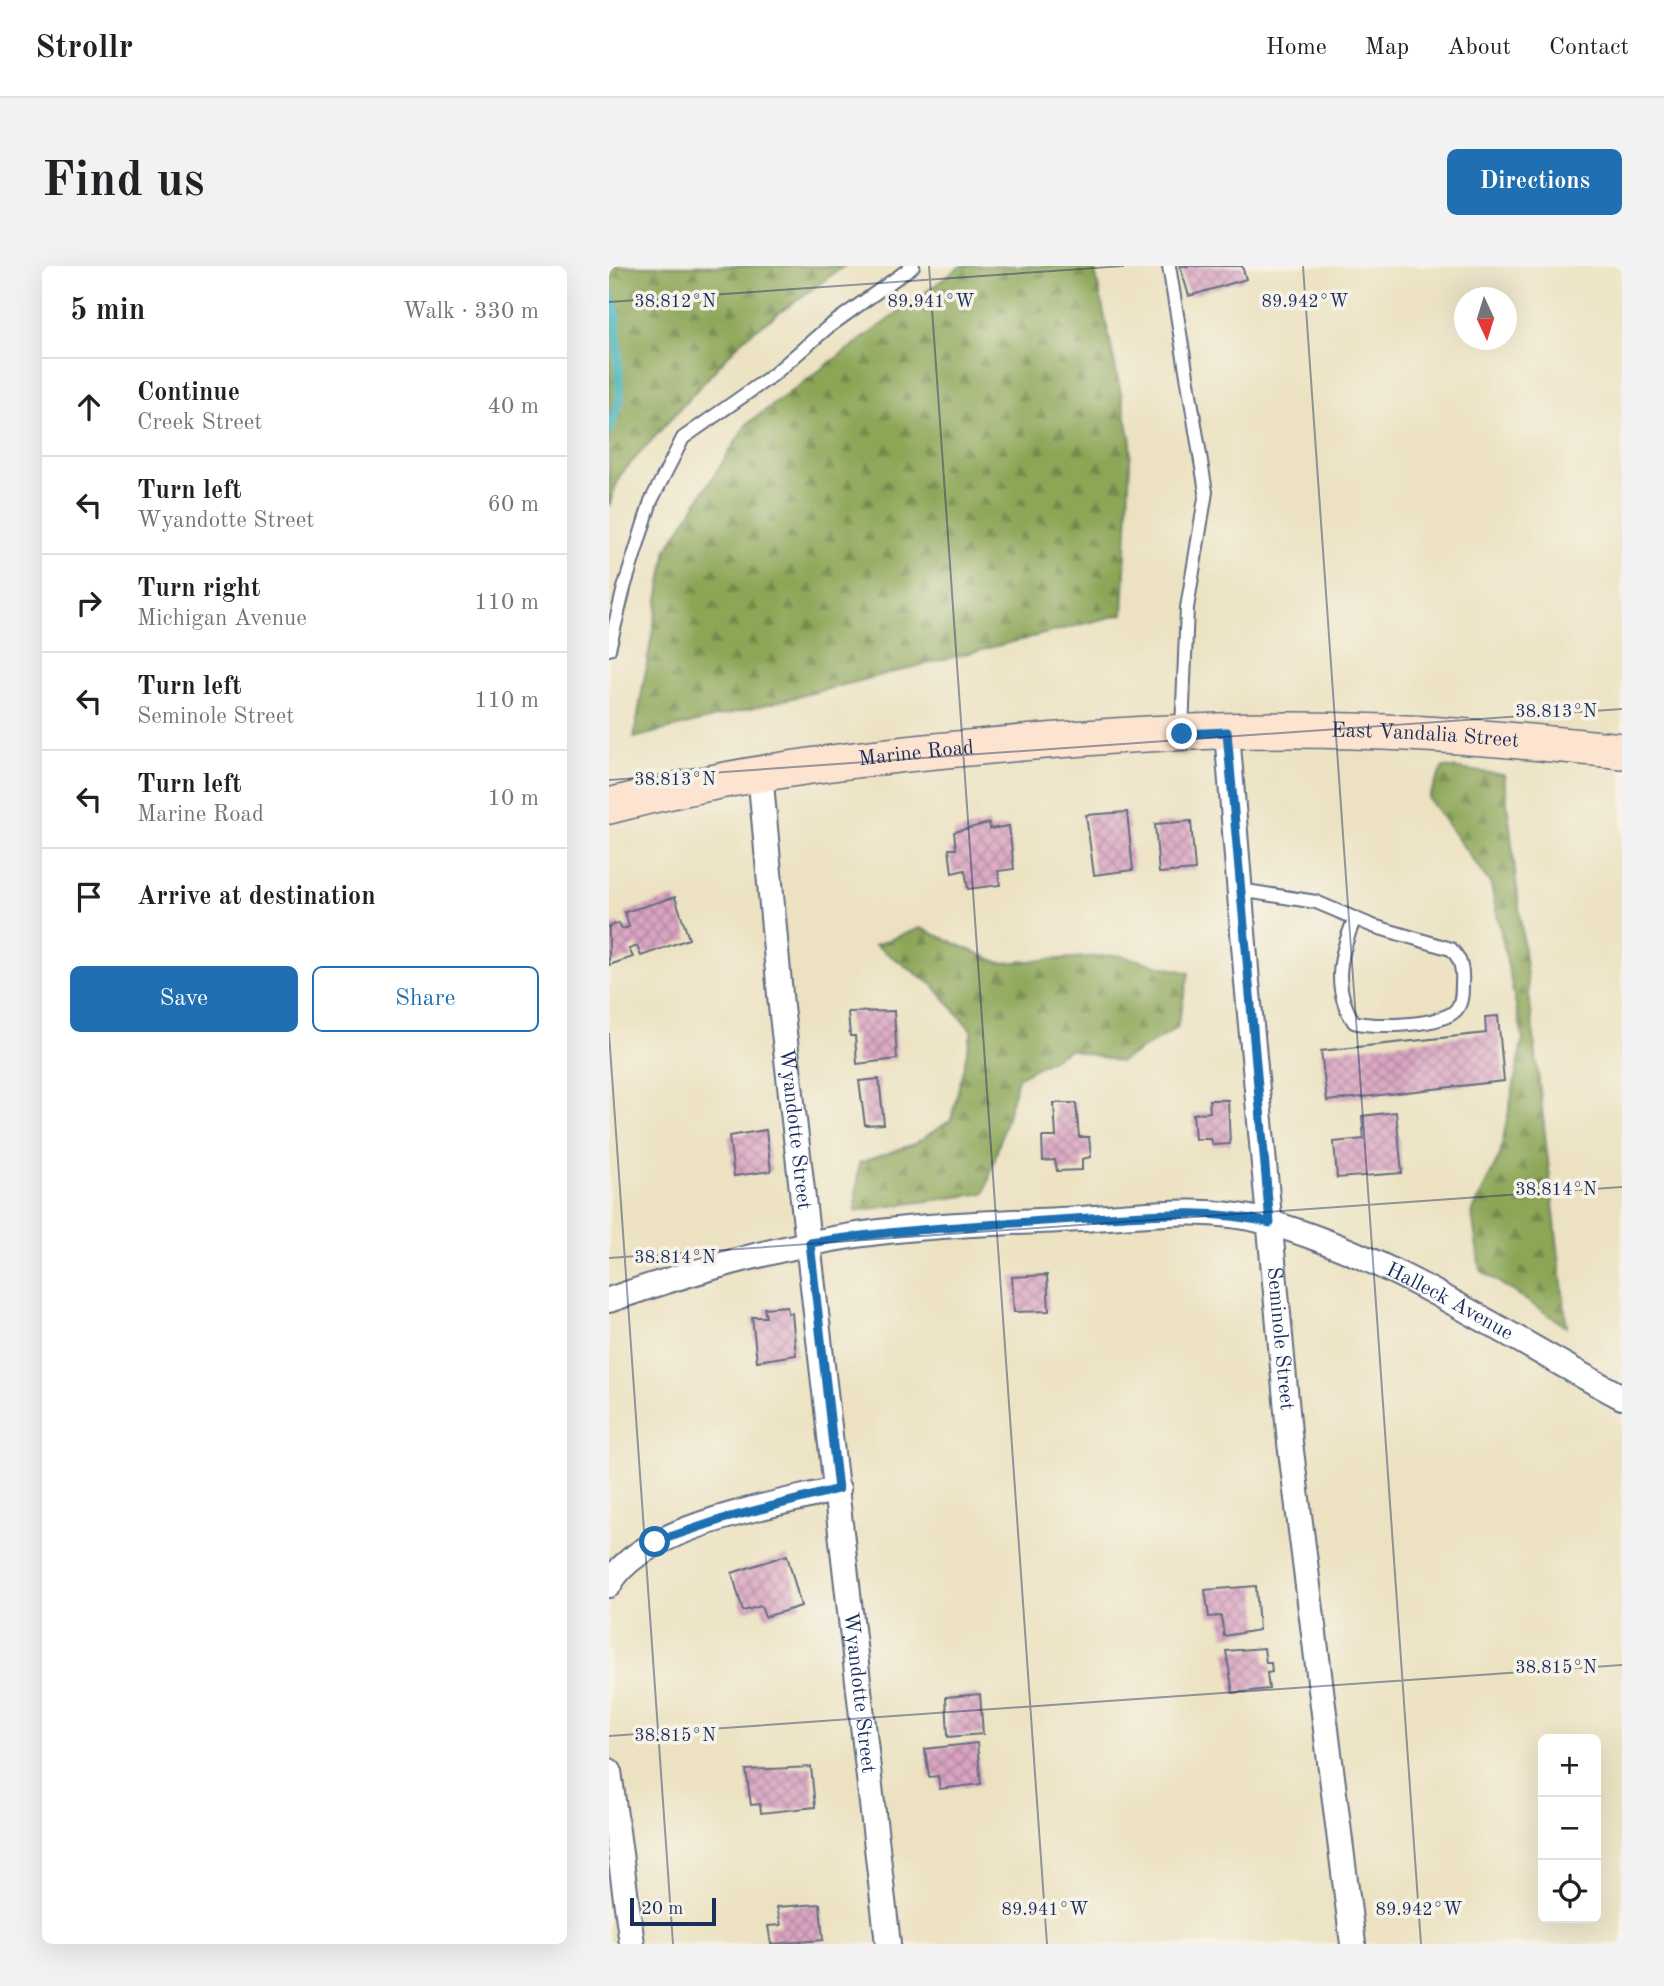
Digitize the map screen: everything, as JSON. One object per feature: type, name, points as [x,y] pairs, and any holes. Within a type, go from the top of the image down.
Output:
[{"type":"main road","name":"East Vandalia Street","points":[[1227,732],[1352,730],[1466,736],[1622,751]]},
{"type":"main road","name":"Marine Road","points":[[609,806],[688,786],[841,760],[1072,738],[1227,732]]},
{"type":"street","name":"Seminole Street","points":[[1227,732],[1290,1443],[1353,1944]]},
{"type":"street","name":"Wyandotte Street","points":[[760,772],[781,1006],[888,1944]]},
{"type":"street","name":"Halleck Avenue","points":[[609,1300],[753,1256],[810,1243],[917,1228],[1189,1213],[1239,1215],[1347,1250],[1417,1283],[1622,1396]]},
{"type":"street","points":[[609,1585],[635,1554],[655,1542],[723,1519],[838,1489]]},
{"type":"street","points":[[609,1771],[632,1944]]},
{"type":"lane","points":[[609,649],[624,588],[652,501],[683,438],[773,375],[827,328],[913,266]]},
{"type":"lane","points":[[1169,266],[1206,492],[1187,608],[1182,734]]},
{"type":"lane","points":[[1240,890],[1316,902],[1355,918],[1451,949],[1459,958],[1462,975],[1460,1004],[1454,1013],[1441,1019],[1395,1025],[1354,1022],[1345,1005],[1338,968],[1342,947],[1355,918]]},
{"type":"green space","points":[[609,266],[844,266],[743,339],[620,475],[609,506]]},
{"type":"green space","points":[[961,266],[1094,266],[1131,441],[1123,614],[634,738],[667,549],[747,424]]},
{"type":"green space","points":[[1443,767],[1504,775],[1567,1327],[1480,1270],[1472,1213],[1500,1155],[1523,1039],[1491,885],[1428,798]]},
{"type":"green space","points":[[920,928],[1000,963],[1118,955],[1189,973],[1177,1028],[1120,1062],[1070,1049],[1018,1078],[985,1193],[855,1211],[859,1163],[914,1144],[951,1120],[972,1031],[933,985],[875,945]]},
{"type":"building","points":[[1180,266],[1242,266],[1246,279],[1189,296]]},
{"type":"building","points":[[1127,812],[1133,870],[1094,875],[1086,815]]},
{"type":"building","points":[[1191,821],[1195,870],[1159,873],[1155,824]]},
{"type":"building","points":[[989,823],[990,829],[1009,826],[1014,869],[998,871],[1000,885],[968,889],[965,870],[952,873],[949,849],[956,849],[954,832]]},
{"type":"building","points":[[675,897],[689,939],[641,956],[637,946],[629,949],[633,957],[609,965],[609,926],[619,923],[622,929],[629,927],[625,912]]},
{"type":"building","points":[[894,1011],[897,1059],[857,1064],[855,1036],[850,1036],[848,1012]]},
{"type":"building","points":[[1498,1016],[1504,1081],[1327,1101],[1321,1051],[1486,1033],[1485,1017]]},
{"type":"building","points":[[879,1079],[884,1124],[865,1125],[859,1081]]},
{"type":"building","points":[[1209,1100],[1228,1100],[1230,1144],[1213,1145],[1211,1139],[1195,1139],[1193,1114],[1210,1112]]},
{"type":"building","points":[[1054,1103],[1076,1103],[1079,1137],[1089,1137],[1091,1157],[1082,1159],[1082,1170],[1057,1171],[1055,1160],[1043,1161],[1042,1137],[1056,1137]]},
{"type":"building","points":[[1396,1112],[1402,1173],[1337,1178],[1334,1142],[1364,1139],[1362,1116]]},
{"type":"building","points":[[766,1130],[771,1171],[734,1176],[729,1136]]},
{"type":"building","points":[[1047,1275],[1049,1311],[1014,1312],[1012,1277]]},
{"type":"building","points":[[787,1306],[788,1313],[792,1313],[796,1355],[757,1361],[752,1317],[766,1317],[764,1308]]},
{"type":"building","points":[[787,1555],[801,1606],[765,1617],[761,1606],[743,1611],[732,1573]]},
{"type":"building","points":[[1256,1586],[1259,1630],[1224,1636],[1221,1616],[1209,1617],[1205,1590]]},
{"type":"building","points":[[1264,1648],[1266,1663],[1271,1663],[1272,1672],[1267,1673],[1269,1689],[1233,1693],[1226,1651]]},
{"type":"building","points":[[980,1694],[983,1734],[948,1737],[946,1697]]},
{"type":"building","points":[[977,1743],[981,1784],[940,1789],[938,1776],[929,1777],[925,1749]]},
{"type":"building","points":[[811,1767],[815,1807],[761,1813],[760,1804],[751,1805],[746,1770]]},
{"type":"building","points":[[820,1904],[823,1940],[771,1944],[768,1926],[781,1925],[777,1907]]},
{"type":"waterway","points":[[609,290],[616,312],[620,399],[609,431]]},
{"type":"route","points":[[655,1542],[723,1519],[838,1489],[810,1243],[917,1228],[1189,1213],[1239,1215],[1270,1223],[1227,732],[1182,734]]}]
